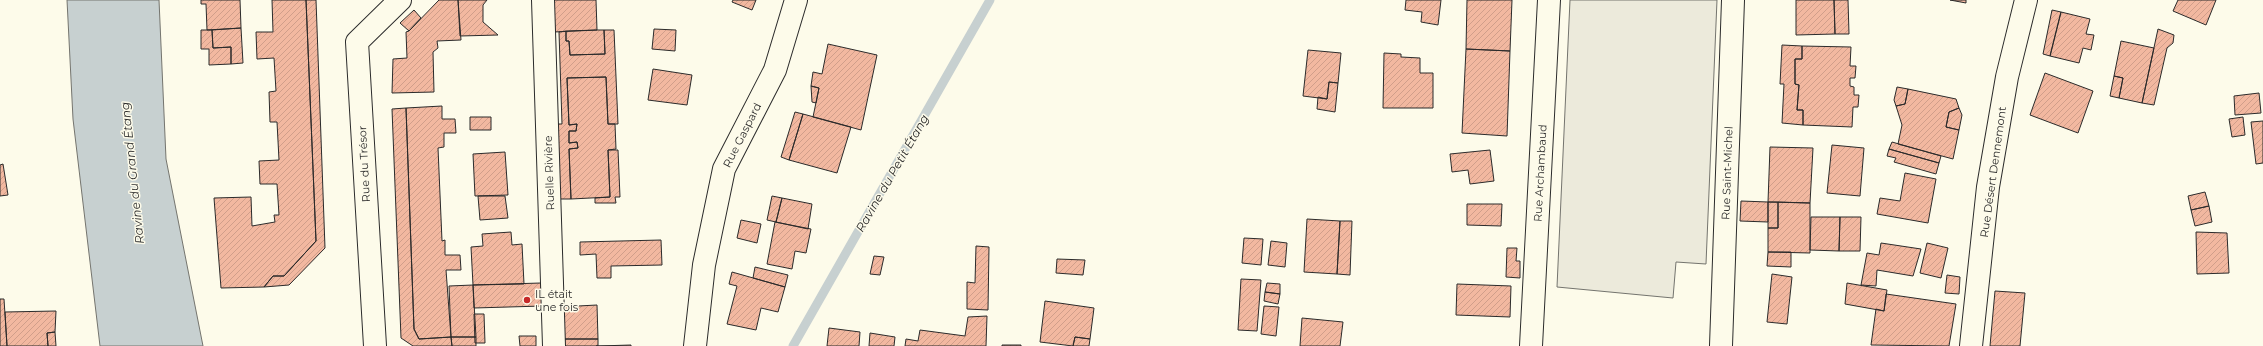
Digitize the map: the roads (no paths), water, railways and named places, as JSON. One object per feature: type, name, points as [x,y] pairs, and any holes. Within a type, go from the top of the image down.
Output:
[{"type":"street","name":"Rue du Trésor","points":[[375,346],[357,42],[400,0]]},
{"type":"street","name":"Ruelle Rivière","points":[[543,0],[554,346]]},
{"type":"street","name":"Rue Gaspard","points":[[695,346],[704,265],[724,169],[775,70],[796,0]]},
{"type":"street","name":"Rue Archambaud","points":[[1531,346],[1548,0]]},
{"type":"street","name":"Rue Saint-Michel","points":[[1721,346],[1734,0]]},
{"type":"street","name":"Rue Désert Dennemont","points":[[1971,346],[1988,187],[2007,77],[2026,0]]},
{"type":"water","name":"Ravine du Grand Étang","points":[[67,0],[159,0],[166,159],[203,346],[100,346],[73,119]]},
{"type":"waterway","name":"Ravine du Petit Étang","points":[[793,346],[990,0]]},
{"type":"place","name":"IL était une fois","points":[[527,300]]}]
